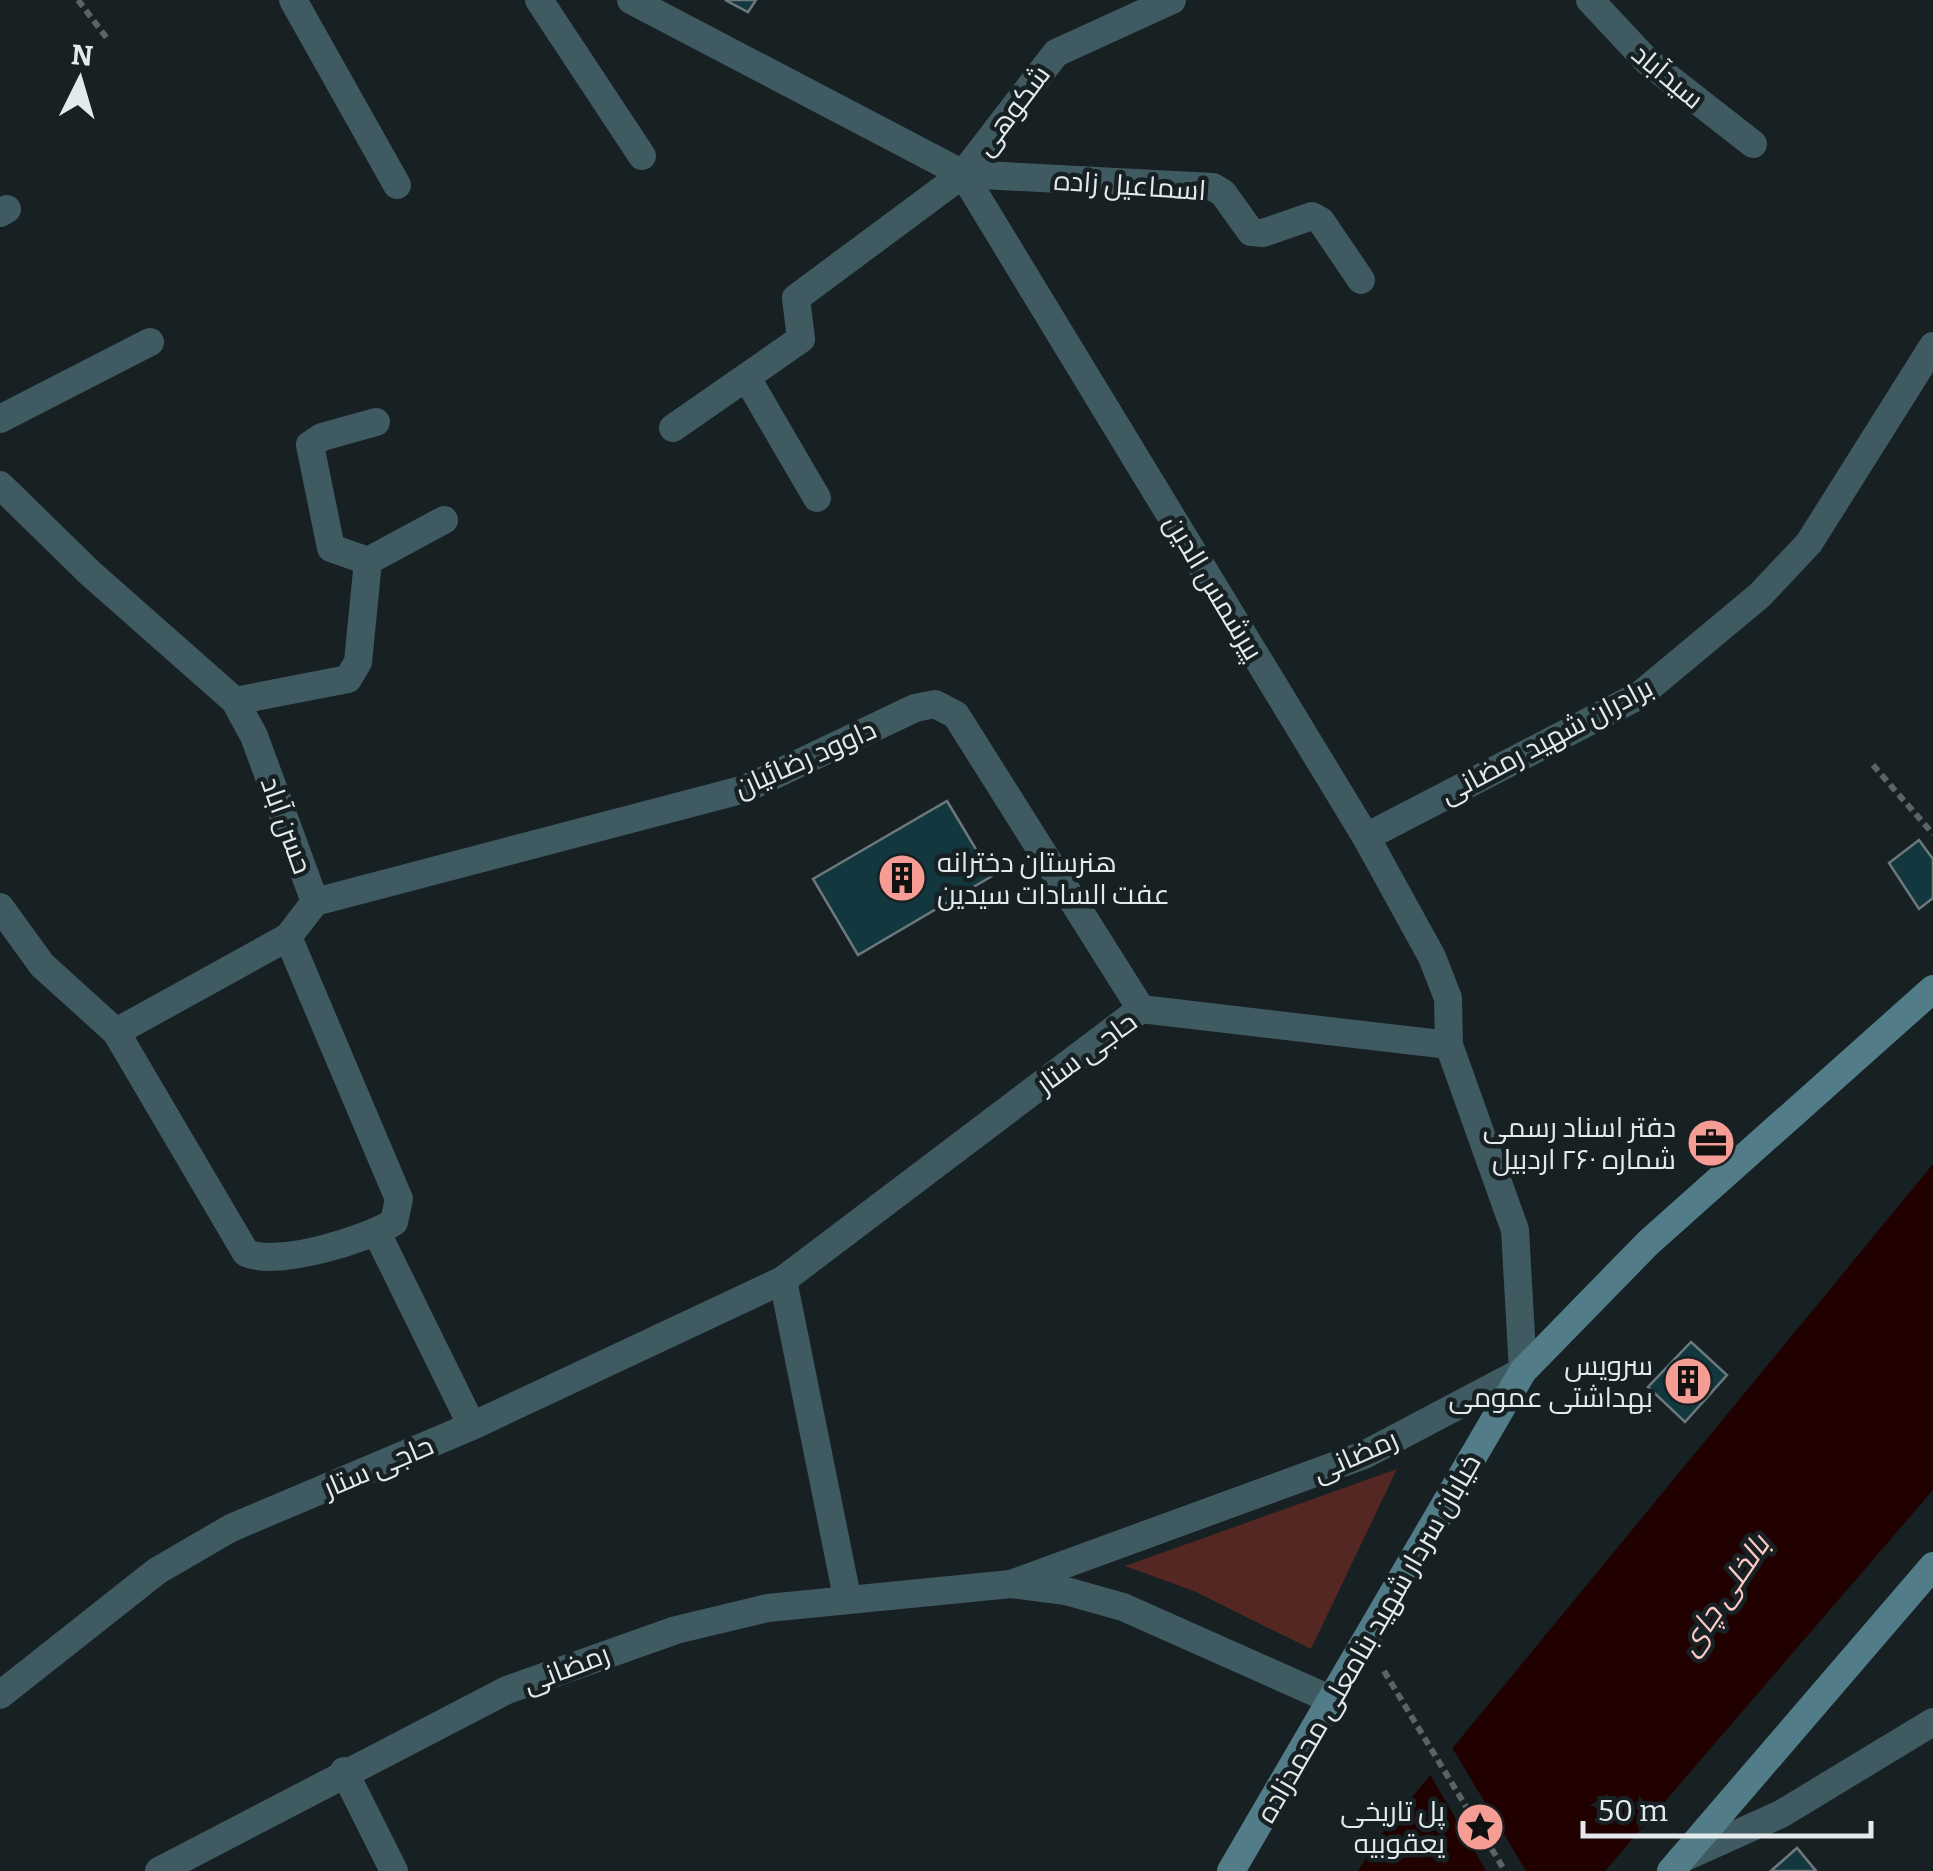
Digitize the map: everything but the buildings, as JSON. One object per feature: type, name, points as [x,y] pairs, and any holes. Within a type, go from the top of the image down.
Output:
[{"type":"main road","name":"خیابان سردار شهید بنامعلی محمدزاده","points":[[1231,1871],[1522,1371],[1648,1243],[1933,989]]},
{"type":"main road","points":[[1676,1865],[1933,1566]]},
{"type":"street","points":[[293,0],[397,184]]},
{"type":"street","points":[[539,0],[642,156]]},
{"type":"street","points":[[631,0],[964,174]]},
{"type":"street","name":"شکوهی","points":[[746,378],[800,339],[796,298],[811,283],[964,174],[1056,52],[1172,0]]},
{"type":"street","name":"سیدآباد","points":[[1590,0],[1647,61],[1752,144]]},
{"type":"street","name":"اسماعیل زاده","points":[[964,174],[1213,188],[1223,194],[1252,232],[1263,234],[1304,216],[1320,220],[1361,280]]},
{"type":"street","name":"پیرشمس الدین","points":[[964,174],[1366,838],[1432,957],[1448,998],[1449,1045],[1515,1230],[1522,1371]]},
{"type":"street","points":[[0,419],[150,342]]},
{"type":"street","name":"برادران شهید رمضانی","points":[[1366,838],[1640,695],[1760,595],[1809,542],[1933,346]]},
{"type":"street","points":[[672,428],[746,378],[817,498]]},
{"type":"street","points":[[376,422],[322,437],[310,445],[331,548],[368,561],[444,520]]},
{"type":"street","name":"حسن آباد","points":[[0,485],[90,573],[235,701],[254,736],[315,902],[288,936]]},
{"type":"street","points":[[235,701],[348,679],[358,662],[368,561]]},
{"type":"street","name":"داوود رضائیان","points":[[315,902],[745,789],[915,708],[935,704],[956,715],[1140,1009]]},
{"type":"street","points":[[0,908],[42,965],[116,1032],[246,1253],[272,1260],[377,1233],[394,1222],[399,1199],[288,936],[116,1032]]},
{"type":"street","name":"حاجی ستار","points":[[0,1695],[157,1572],[231,1528],[472,1426],[784,1280],[1140,1009],[1449,1045]]},
{"type":"street","points":[[377,1233],[472,1426]]},
{"type":"street","points":[[784,1280],[847,1597]]},
{"type":"street","name":"رمضانی","points":[[1011,1584],[1364,1456],[1522,1371]]},
{"type":"street","name":"رمضانی","points":[[178,1866],[344,1771],[507,1690],[596,1655],[768,1608],[847,1597],[1011,1584],[1066,1592],[1123,1607],[1332,1700]]},
{"type":"street","points":[[1676,1865],[1781,1814],[1933,1722]]},
{"type":"street","points":[[344,1771],[394,1871]]},
{"type":"path","points":[[78,0],[109,41]]},
{"type":"path","points":[[1873,764],[1933,834]]},
{"type":"path","points":[[1366,1643],[1417,1719],[1505,1871]]},
{"type":"shaded area","points":[[1397,1469],[1311,1649],[1194,1591],[1125,1566]]},
{"type":"water","name":"بالخلی چای","points":[[1933,1164],[1933,1490],[1605,1871],[1358,1871],[1381,1835]]},
{"type":"pier","points":[[1450,1744],[1526,1871],[1486,1871],[1428,1771]]},
{"type":"place","name":"هنرستان دخترانه عفت السادات سیدین","points":[[902,878]]},
{"type":"place","name":"دفتر اسناد رسمی شماره ۲۶۰ اردبیل","points":[[1711,1143]]},
{"type":"place","name":"سرویس بهداشتی عمومی","points":[[1688,1381]]},
{"type":"place","name":"پل تاریخی یعقوبیه","points":[[1480,1827]]}]
